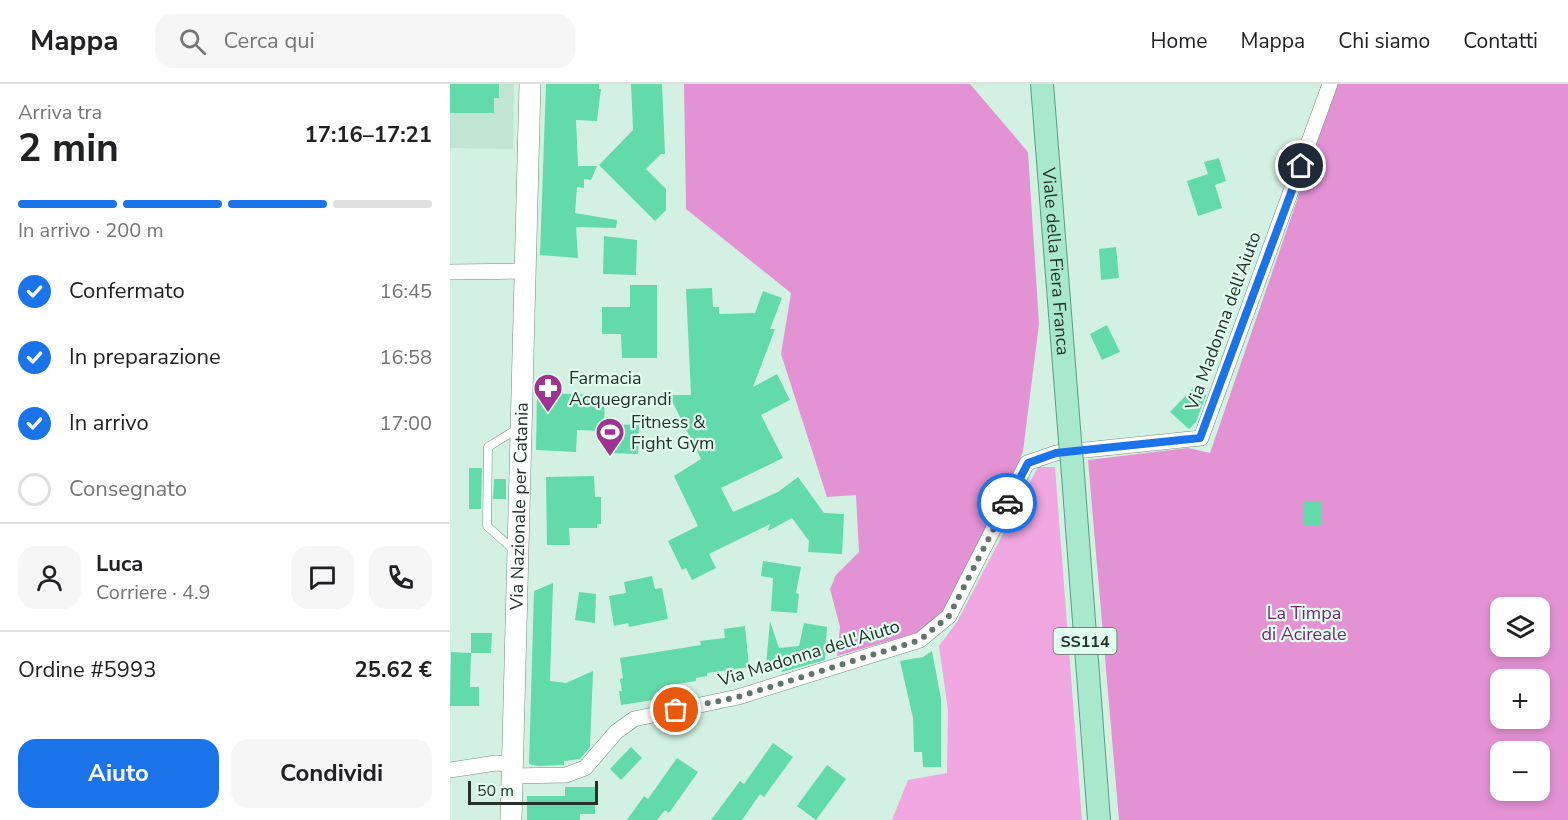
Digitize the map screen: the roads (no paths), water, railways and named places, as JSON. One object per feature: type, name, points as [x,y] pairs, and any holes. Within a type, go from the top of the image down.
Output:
[{"type":"main road","name":"Via Nazionale per Catania","points":[[511,820],[530,84]]},
{"type":"main road","name":"Viale della Fiera Franca","points":[[1042,84],[1099,820]]},
{"type":"street","name":"Via Madonna dell'Aiuto","points":[[512,770],[566,775],[585,768],[616,732],[634,719],[738,697],[920,640],[949,616],[1028,463],[1056,453],[1200,438],[1330,84]]},
{"type":"street","points":[[450,272],[525,272]]},
{"type":"street","points":[[450,770],[496,763],[512,770]]},
{"type":"lane","points":[[518,553],[487,526],[488,447],[521,427]]},
{"type":"place","name":"Farmacia Acquegrandi","points":[[548,414]]},
{"type":"place","name":"Fitness & Fight Gym","points":[[610,458]]},
{"type":"park label","name":"La Timpa di Acireale","points":[[1304,623]]}]
